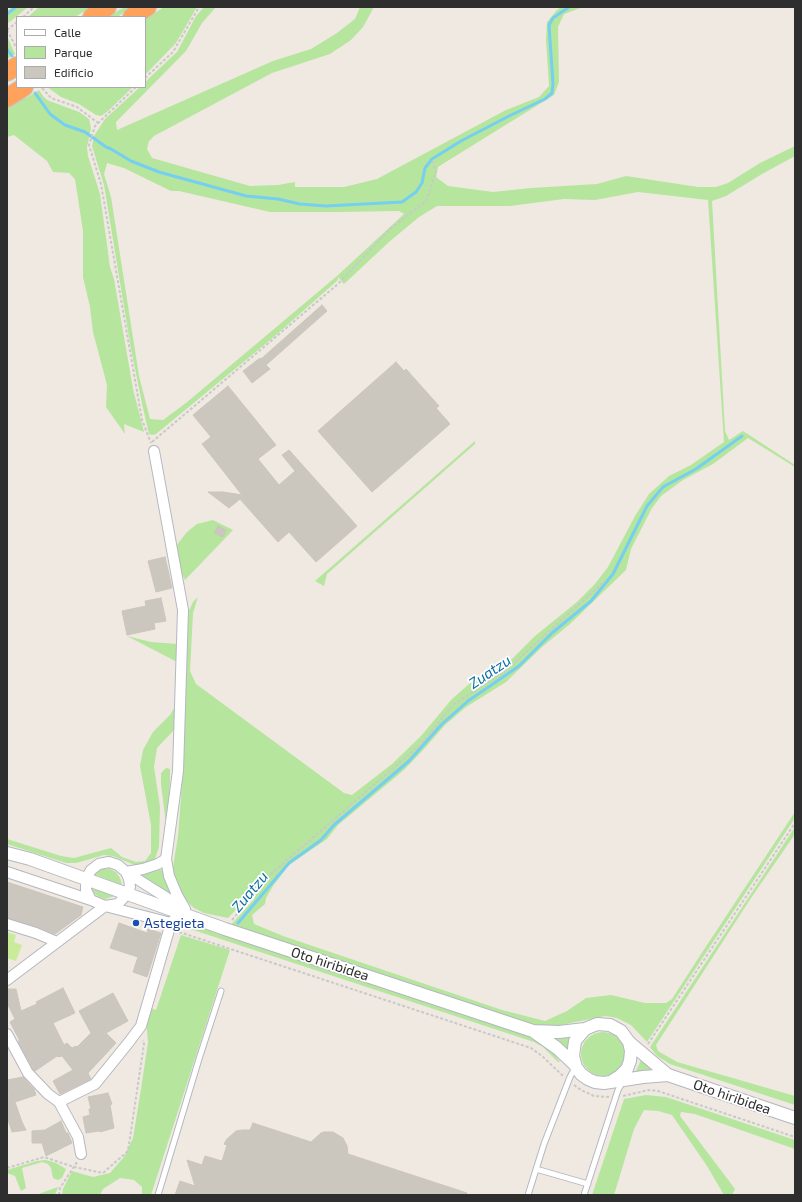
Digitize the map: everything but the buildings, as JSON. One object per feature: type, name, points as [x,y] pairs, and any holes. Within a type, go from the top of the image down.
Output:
[{"type":"highway","points":[[94,16],[107,7]]},
{"type":"highway","points":[[134,16],[147,7]]},
{"type":"highway","points":[[7,72],[16,67]]},
{"type":"highway","points":[[7,98],[22,88]]},
{"type":"street","points":[[152,447],[183,610],[178,771],[166,859],[169,876],[182,911]]},
{"type":"street","name":"Oto hiribidea","points":[[7,852],[127,894],[182,911],[200,920],[225,929],[533,1031],[558,1032],[585,1030],[597,1024],[610,1025],[622,1031],[629,1042],[668,1075],[795,1118]]},
{"type":"street","points":[[126,872],[158,864],[166,859]]},
{"type":"street","points":[[92,900],[86,890],[86,879],[91,870],[99,864],[109,862],[118,865],[182,911]]},
{"type":"street","points":[[7,872],[92,900],[105,906],[171,923]]},
{"type":"street","points":[[7,980],[105,906],[118,904],[127,894],[130,887],[126,872]]},
{"type":"street","points":[[59,1102],[95,1084],[141,1026],[171,923],[182,911]]},
{"type":"street","points":[[7,924],[36,933],[57,942]]},
{"type":"street","points":[[575,1065],[572,1056],[575,1041],[585,1030]]},
{"type":"street","name":"Oto hiribidea","points":[[533,1031],[557,1048],[575,1065],[581,1074],[588,1079],[600,1082],[668,1075]]},
{"type":"street","points":[[7,1034],[28,1073],[48,1094],[59,1102],[78,1137],[81,1154]]},
{"type":"street","points":[[617,1080],[627,1069],[630,1061],[631,1051],[629,1042]]},
{"type":"lane","points":[[158,1195],[221,991]]},
{"type":"lane","points":[[528,1195],[544,1144],[575,1065]]},
{"type":"lane","points":[[584,1195],[616,1097],[617,1080]]},
{"type":"lane","points":[[536,1169],[588,1184]]},
{"type":"path","points":[[23,16],[34,7]]},
{"type":"path","points":[[146,77],[173,52],[199,7]]},
{"type":"path","points":[[16,23],[7,30],[16,47]]},
{"type":"path","points":[[42,88],[51,98],[77,107],[98,123]]},
{"type":"path","points":[[135,88],[95,126],[89,145],[101,184],[142,420],[152,447],[338,284],[390,229],[426,201],[436,172],[432,159]]},
{"type":"path","points":[[225,929],[271,874],[420,745],[454,704],[504,672],[605,581]]},
{"type":"path","points":[[642,1053],[795,823]]},
{"type":"path","points":[[171,923],[178,931],[531,1048],[581,1090],[594,1096],[616,1097],[649,1090],[658,1091],[795,1137]]},
{"type":"path","points":[[7,1168],[44,1158],[74,1167],[103,1173],[128,1151],[144,1044],[141,1026]]},
{"type":"path","points":[[59,1195],[60,1188],[81,1154]]},
{"type":"green space","points":[[13,7],[28,7],[7,24],[7,11]]},
{"type":"green space","points":[[39,7],[91,7],[77,16],[29,16]]},
{"type":"green space","points":[[125,7],[130,7],[119,16],[108,16]]},
{"type":"green space","points":[[164,7],[197,7],[176,43],[146,74],[146,18]]},
{"type":"green space","points":[[204,7],[216,7],[202,23],[186,51],[116,122],[117,130],[273,61],[311,49],[337,33],[355,19],[360,7],[374,7],[363,27],[351,40],[330,54],[272,73],[154,136],[149,141],[147,149],[152,158],[250,186],[278,185],[295,182],[295,187],[344,187],[377,179],[506,110],[539,97],[549,86],[546,39],[547,22],[561,7],[583,7],[564,14],[558,27],[559,82],[554,95],[438,167],[436,177],[448,186],[493,192],[597,184],[626,176],[698,187],[716,187],[728,183],[760,163],[795,146],[795,156],[726,196],[712,201],[725,431],[729,440],[743,431],[795,465],[795,467],[748,438],[713,464],[683,480],[661,496],[652,508],[631,549],[626,570],[570,624],[542,647],[506,682],[466,707],[445,725],[404,770],[338,825],[327,839],[289,865],[273,886],[266,898],[265,904],[252,915],[254,924],[283,936],[502,1010],[545,1021],[567,1011],[586,998],[611,995],[645,1003],[666,1003],[672,999],[795,812],[795,818],[647,1042],[631,1025],[617,1018],[605,1016],[556,1026],[536,1026],[231,925],[255,898],[251,894],[228,918],[204,913],[194,908],[182,897],[174,881],[173,867],[178,836],[181,798],[188,613],[193,602],[198,597],[193,613],[190,671],[196,684],[344,793],[352,795],[392,764],[421,736],[451,700],[469,684],[506,665],[535,636],[577,602],[595,584],[608,567],[635,516],[649,494],[669,476],[691,465],[724,442],[708,200],[638,192],[595,200],[564,199],[510,206],[437,206],[419,217],[389,242],[344,284],[338,277],[338,280],[275,336],[156,434],[152,435],[149,434],[131,349],[104,185],[92,146],[94,136],[105,119],[139,88],[146,88],[146,81],[177,52],[196,16]],"holes":[[[107,163],[124,168],[171,191],[179,191],[270,212],[399,211],[404,214],[337,276],[186,403],[163,420],[150,419],[139,376],[111,197],[104,174]]]},
{"type":"green space","points":[[7,36],[15,54],[7,59]]},
{"type":"green space","points":[[48,88],[132,88],[101,116],[96,115],[79,104],[61,97]]},
{"type":"green space","points":[[39,90],[47,100],[79,112],[89,119],[91,128],[87,147],[88,156],[100,194],[110,267],[114,279],[133,389],[144,432],[124,424],[125,434],[106,407],[107,385],[93,332],[90,307],[83,277],[83,231],[75,179],[69,173],[53,172],[47,161],[14,135],[7,137],[7,108]]},
{"type":"green space","points":[[475,441],[475,444],[327,574],[324,586],[315,581]]},
{"type":"green space","points":[[213,520],[233,530],[185,580],[181,572],[176,546],[187,532],[197,524]]},
{"type":"green space","points":[[127,636],[151,642],[178,644],[179,663]]},
{"type":"green space","points":[[177,703],[175,729],[157,748],[154,767],[160,807],[159,847],[155,859],[147,865],[137,866],[113,856],[104,855],[76,863],[66,863],[7,844],[7,839],[61,856],[74,858],[111,848],[122,857],[136,862],[145,861],[151,853],[151,825],[140,766],[143,750],[153,732],[170,715]]},
{"type":"green space","points":[[166,768],[170,769],[170,778],[169,806],[166,824],[161,773]]},
{"type":"green space","points":[[795,827],[795,834],[751,898],[656,1045],[658,1051],[677,1062],[795,1096],[795,1105],[670,1064],[657,1056],[650,1047]]},
{"type":"green space","points":[[100,869],[110,869],[116,872],[122,885],[93,874]]},
{"type":"green space","points":[[164,869],[165,880],[172,896],[135,873],[148,873]]},
{"type":"green space","points":[[91,887],[115,896],[105,899],[99,897],[95,894]]},
{"type":"green space","points":[[183,922],[187,922],[528,1035],[547,1045],[560,1062],[558,1062],[543,1047],[534,1042],[178,925]]},
{"type":"green space","points":[[7,932],[16,935],[14,942],[22,945],[16,961],[7,958]]},
{"type":"green space","points":[[181,935],[230,950],[151,1195],[142,1195],[142,1187],[134,1180],[120,1178],[103,1189],[100,1195],[62,1195],[63,1189],[72,1171],[93,1177],[110,1173],[124,1157],[133,1138],[148,1042],[146,1019],[150,1008],[156,1010]]},
{"type":"green space","points":[[599,1032],[607,1032],[619,1038],[625,1050],[625,1058],[619,1070],[607,1076],[599,1076],[587,1070],[581,1058],[581,1050],[587,1038]]},
{"type":"green space","points":[[572,1036],[567,1050],[551,1037]]},
{"type":"green space","points":[[641,1060],[655,1070],[654,1073],[636,1071]]},
{"type":"green space","points":[[646,1095],[666,1097],[795,1140],[795,1149],[695,1114],[681,1112],[680,1116],[735,1189],[732,1195],[724,1195],[707,1166],[672,1115],[658,1111],[644,1110],[634,1129],[614,1195],[592,1195],[624,1099]]},
{"type":"green space","points":[[46,1160],[56,1163],[66,1169],[62,1178],[58,1180],[53,1178],[51,1168],[48,1164],[42,1162],[22,1168],[26,1188],[21,1191],[15,1176],[7,1173],[7,1170],[37,1161]]},
{"type":"green space","points":[[58,1187],[55,1195],[36,1195]]},
{"type":"waterway","points":[[7,14],[16,7]]},
{"type":"waterway","points":[[35,93],[50,114],[65,125],[85,132],[106,147],[131,161],[159,172],[246,196],[278,199],[300,204],[326,206],[402,202],[416,192],[422,183],[425,168],[432,159],[461,141],[545,99],[552,93],[553,84],[549,25],[553,18],[569,7]]},
{"type":"waterway","points":[[7,49],[12,56]]},
{"type":"waterway","name":"Zuatzu","points":[[238,923],[289,863],[321,840],[334,825],[409,761],[442,724],[468,701],[519,666],[552,633],[591,601],[613,574],[647,506],[663,487],[696,469],[742,436]]},
{"type":"place","name":"Astegieta","points":[[136,923]]}]
